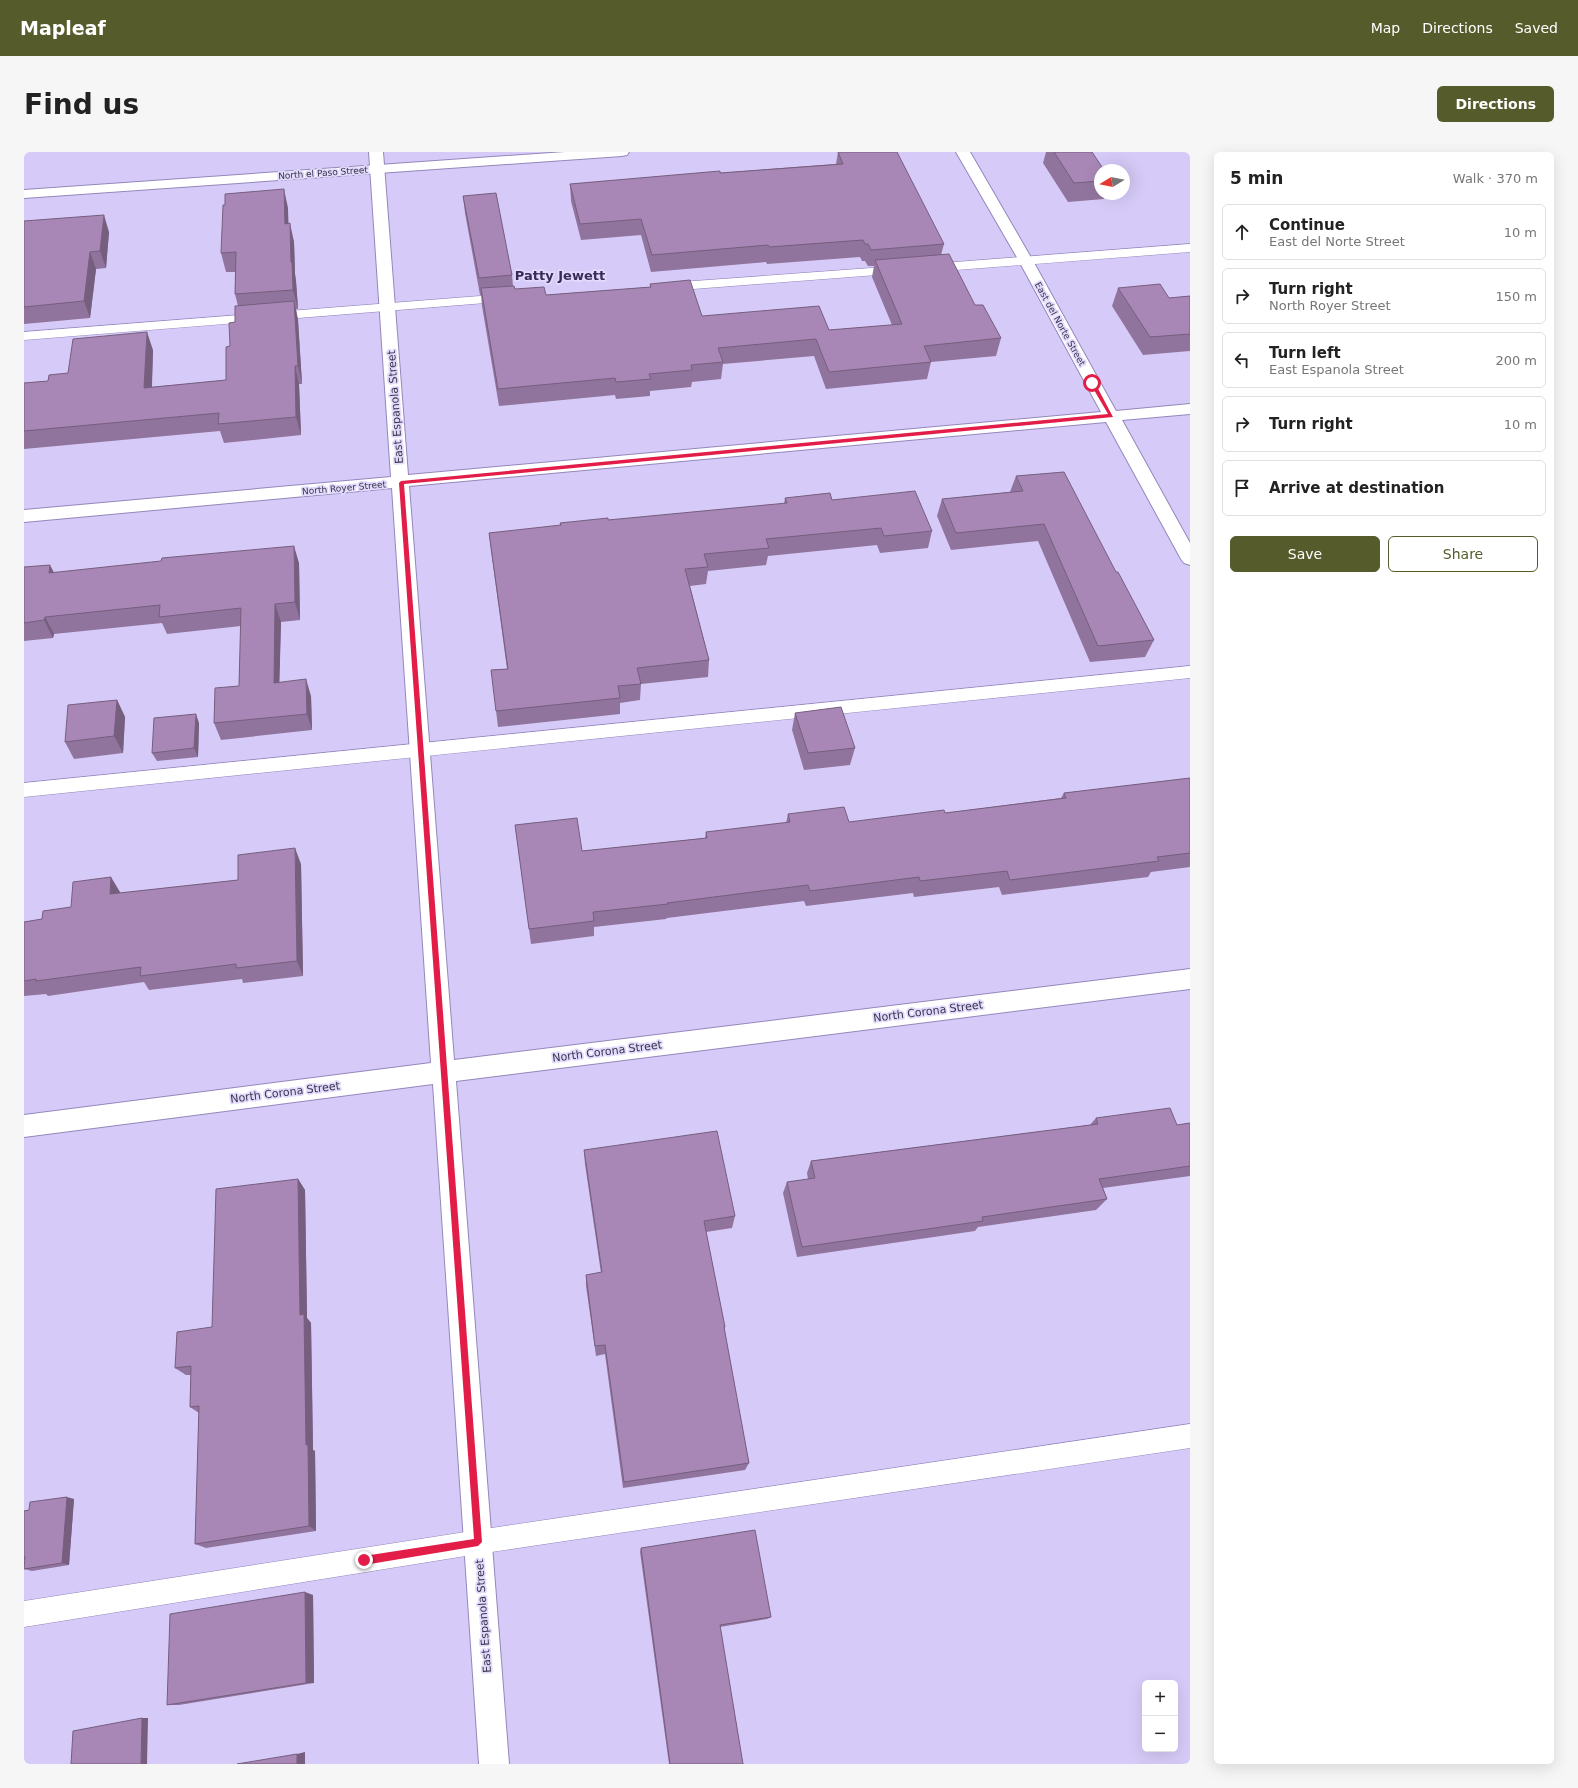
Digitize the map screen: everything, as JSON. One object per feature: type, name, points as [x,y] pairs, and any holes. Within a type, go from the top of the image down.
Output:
[{"type":"street","name":"North el Paso Street","points":[[24,194],[376,161],[622,152]]},
{"type":"street","name":"East del Norte Street","points":[[964,152],[1026,261],[1190,559]]},
{"type":"street","name":"East Espanola Street","points":[[376,161],[401,483],[419,749],[494,1764]]},
{"type":"street","name":"North Royer Street","points":[[24,516],[401,483],[1190,409]]},
{"type":"street","name":"North Corona Street","points":[[24,1126],[1190,979]]},
{"type":"lane","points":[[652,288],[1190,248]]},
{"type":"lane","points":[[24,336],[518,298]]},
{"type":"lane","points":[[24,790],[1190,672]]},
{"type":"lane","points":[[24,1614],[478,1542],[1190,1436]]},
{"type":"building","points":[[838,152],[897,152],[944,244],[871,250],[868,244],[865,244],[863,240],[769,247],[768,245],[652,255],[641,219],[580,224],[570,184],[720,171],[720,173],[843,164]]},
{"type":"building","points":[[1054,152],[1092,152],[1100,164],[1094,164],[1094,181],[1074,183]]},
{"type":"building","points":[[284,189],[285,224],[290,223],[293,290],[235,294],[236,252],[221,253],[223,205],[225,205],[225,194]]},
{"type":"building","points":[[496,193],[512,275],[479,278],[463,196]]},
{"type":"building","points":[[104,215],[100,251],[90,252],[84,301],[24,307],[24,221]]},
{"type":"building","points":[[949,254],[975,305],[983,305],[1001,338],[924,346],[931,362],[829,372],[816,339],[718,348],[723,362],[691,365],[692,370],[649,374],[651,379],[616,382],[615,378],[498,389],[481,288],[514,286],[515,289],[544,287],[546,295],[651,287],[650,284],[690,280],[702,316],[819,306],[829,330],[902,324],[875,260]]},
{"type":"building","points":[[1160,284],[1169,298],[1190,296],[1190,334],[1150,337],[1118,288]]},
{"type":"building","points":[[294,301],[298,366],[295,366],[296,417],[218,424],[219,413],[24,431],[24,383],[48,381],[49,375],[68,373],[73,339],[147,332],[144,388],[226,380],[226,347],[230,346],[229,323],[235,322],[235,306]]},
{"type":"building","points":[[1064,472],[1116,572],[1118,572],[1154,640],[1098,646],[1044,524],[956,533],[942,499],[1023,491],[1016,476]]},
{"type":"building","points":[[915,491],[932,531],[884,536],[881,528],[766,539],[769,548],[704,554],[708,567],[685,569],[709,660],[637,668],[641,684],[618,686],[620,698],[496,711],[491,670],[508,669],[489,533],[608,518],[608,520],[787,503],[785,498],[830,493],[832,500]]},
{"type":"building","points":[[294,546],[295,602],[275,604],[274,683],[306,679],[307,714],[214,723],[215,688],[239,686],[241,608],[159,617],[160,605],[45,617],[44,620],[24,623],[24,567],[50,565],[49,573],[161,561],[162,558]]},
{"type":"building","points":[[117,700],[114,736],[65,742],[68,705]]},
{"type":"building","points":[[841,707],[855,748],[808,753],[795,713]]},
{"type":"building","points":[[196,714],[194,748],[152,753],[154,718]]},
{"type":"building","points":[[1190,778],[1190,853],[1157,857],[1159,861],[1010,880],[1007,871],[920,881],[919,877],[810,891],[808,885],[667,903],[668,904],[593,912],[594,921],[529,929],[515,825],[577,818],[582,851],[707,838],[706,832],[790,822],[788,814],[844,807],[849,822],[944,810],[945,813],[1066,798],[1064,793]]},
{"type":"building","points":[[295,848],[297,961],[236,968],[236,964],[140,976],[141,967],[36,981],[36,979],[24,981],[24,922],[42,919],[43,911],[71,907],[73,882],[111,877],[110,894],[238,880],[238,855]]},
{"type":"building","points":[[1170,1108],[1177,1125],[1190,1123],[1190,1166],[1099,1179],[1107,1199],[982,1217],[983,1221],[802,1247],[787,1182],[815,1178],[811,1161],[1098,1124],[1096,1118]]},
{"type":"building","points":[[717,1131],[735,1216],[704,1221],[725,1327],[749,1463],[624,1482],[605,1345],[595,1346],[586,1275],[602,1272],[584,1150]]},
{"type":"building","points":[[298,1179],[300,1315],[304,1314],[309,1526],[195,1544],[199,1406],[190,1407],[191,1366],[175,1368],[177,1332],[212,1327],[216,1189]]},
{"type":"building","points":[[67,1497],[62,1563],[24,1569],[24,1511],[29,1510],[30,1502]]},
{"type":"building","points":[[755,1530],[771,1617],[720,1625],[743,1764],[670,1764],[641,1548]]},
{"type":"building","points":[[305,1592],[306,1683],[167,1705],[170,1614]]},
{"type":"building","points":[[142,1718],[141,1764],[71,1764],[73,1731]]},
{"type":"building","points":[[297,1754],[297,1764],[237,1764]]},
{"type":"district","name":"Patty Jewett","points":[[560,275]]},
{"type":"route","points":[[364,1560],[478,1542],[419,749],[401,483],[1111,416],[1092,383]]}]
